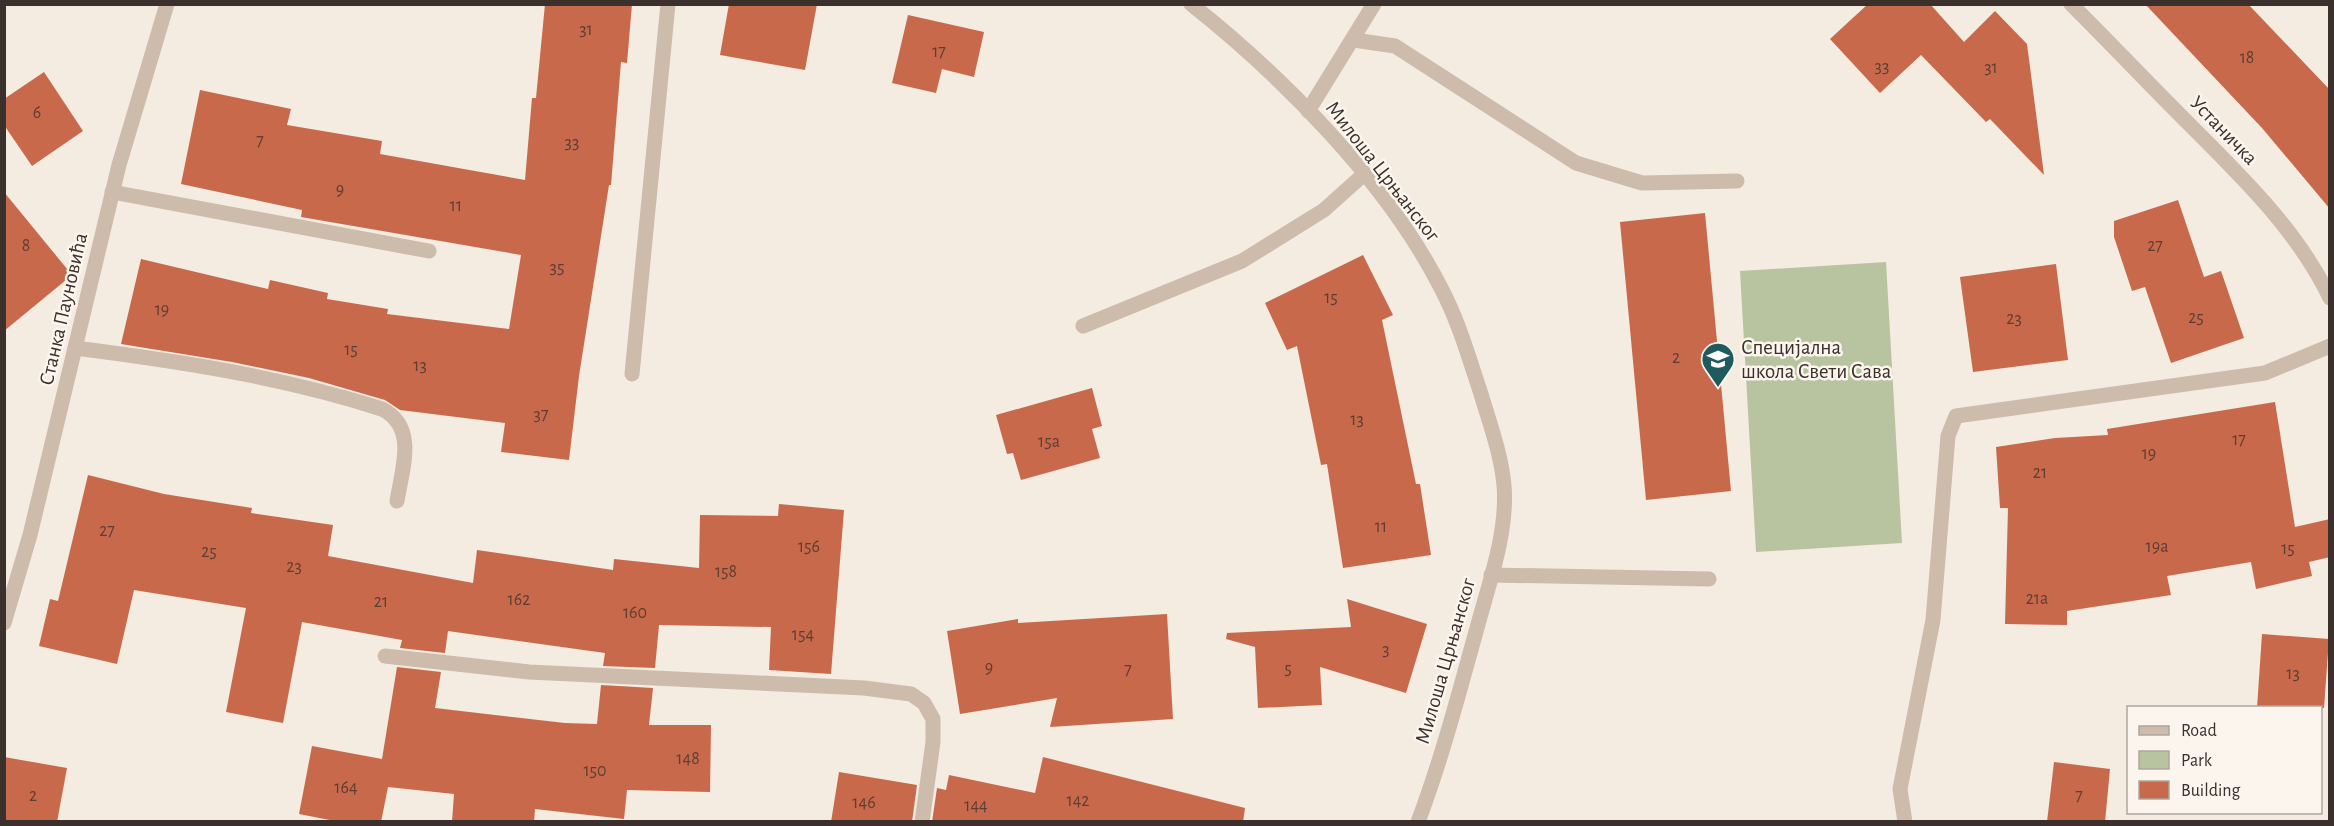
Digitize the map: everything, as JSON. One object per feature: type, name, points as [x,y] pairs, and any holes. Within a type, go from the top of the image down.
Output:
[{"type":"street","name":"Станка Пауновића","points":[[4,623],[30,535],[112,192],[167,4]]},
{"type":"street","points":[[632,374],[668,4]]},
{"type":"street","name":"Милоша Црњанског","points":[[1191,4],[1246,49],[1308,111],[1363,175],[1421,252],[1442,290],[1465,344],[1498,450],[1504,486],[1502,526],[1491,575],[1433,781],[1418,822]]},
{"type":"street","points":[[1308,111],[1354,40],[1374,4]]},
{"type":"street","name":"Устаничка","points":[[2071,4],[2219,154],[2288,231],[2330,298]]},
{"type":"street","points":[[1354,40],[1395,46],[1576,163],[1642,183],[1737,181]]},
{"type":"street","points":[[1083,326],[1242,261],[1324,210],[1363,175]]},
{"type":"street","points":[[112,192],[429,251]]},
{"type":"street","points":[[1905,822],[1900,789],[1933,620],[1948,436],[1956,416],[2265,373],[2330,346]]},
{"type":"street","points":[[75,348],[150,357],[278,382],[382,409],[394,415],[404,430],[406,446],[397,501]]},
{"type":"street","points":[[1491,575],[1709,579]]},
{"type":"street","points":[[385,656],[529,672],[864,688],[911,694],[924,703],[933,719],[933,742],[922,822]]},
{"type":"green space","points":[[1886,262],[1902,543],[1756,552],[1740,271]]},
{"type":"building","points":[[545,4],[632,4],[627,63],[621,62],[611,185],[609,185],[579,376],[569,460],[501,452],[505,423],[400,410],[385,400],[309,378],[232,362],[121,344],[141,259],[268,289],[270,280],[328,293],[327,299],[388,309],[387,314],[509,329],[521,255],[301,217],[302,210],[181,184],[200,90],[291,109],[287,125],[382,141],[380,154],[525,180],[532,98],[536,98]]},
{"type":"building","points":[[729,4],[817,4],[805,70],[720,55]]},
{"type":"building","points":[[1868,4],[1930,4],[1964,42],[1995,11],[2027,44],[2044,175],[1990,119],[1986,122],[1921,55],[1880,93],[1830,39]]},
{"type":"building","points":[[2145,4],[2248,4],[2330,90],[2330,209],[2262,128]]},
{"type":"building","points":[[908,15],[984,32],[974,77],[942,69],[936,93],[892,83]]},
{"type":"building","points":[[44,72],[83,131],[32,166],[4,125],[4,99]]},
{"type":"building","points":[[4,192],[72,275],[4,331]]},
{"type":"building","points":[[2178,200],[2204,277],[2221,271],[2244,338],[2171,363],[2145,287],[2132,291],[2114,237],[2114,221]]},
{"type":"building","points":[[1705,213],[1731,491],[1646,500],[1620,222]]},
{"type":"building","points":[[1363,255],[1393,315],[1382,320],[1416,484],[1420,484],[1431,555],[1343,568],[1327,464],[1321,465],[1297,346],[1287,350],[1265,303]]},
{"type":"building","points":[[2056,264],[2068,360],[1973,372],[1960,277]]},
{"type":"building","points":[[1092,388],[1102,426],[1092,429],[1100,458],[1021,480],[1013,453],[1007,454],[996,415]]},
{"type":"building","points":[[2275,402],[2295,527],[2330,519],[2330,557],[2309,562],[2312,576],[2256,589],[2251,562],[2167,576],[2171,595],[2067,611],[2067,625],[2005,624],[2008,508],[2000,508],[1996,447],[2055,438],[2108,435],[2107,429]]},
{"type":"building","points":[[88,475],[164,494],[252,508],[251,513],[333,525],[328,556],[473,583],[477,550],[613,570],[614,559],[699,568],[700,515],[778,516],[779,504],[844,510],[831,674],[769,670],[771,627],[659,625],[655,668],[603,666],[605,653],[448,631],[445,653],[400,648],[402,640],[302,622],[283,723],[226,712],[246,608],[134,590],[117,664],[39,646],[50,599],[58,601]]},
{"type":"building","points":[[1347,599],[1427,624],[1406,693],[1320,667],[1322,705],[1258,708],[1255,647],[1226,639],[1227,633],[1351,627]]},
{"type":"building","points":[[1167,614],[1173,719],[1050,727],[1057,698],[960,714],[947,631],[1018,619],[1018,623]]},
{"type":"building","points":[[2262,634],[2329,639],[2324,708],[2322,706],[2257,706]]},
{"type":"building","points":[[397,667],[441,672],[435,708],[565,723],[597,724],[601,685],[653,688],[649,725],[711,725],[710,792],[627,790],[624,819],[535,809],[534,822],[452,822],[454,794],[388,787],[381,822],[340,822],[299,814],[312,746],[382,759]]},
{"type":"building","points":[[4,757],[67,768],[57,822],[4,822]]},
{"type":"building","points":[[1043,757],[1245,808],[1243,822],[932,822],[937,788],[946,790],[949,775],[1035,793]]},
{"type":"building","points":[[2054,762],[2110,769],[2105,822],[2047,822]]},
{"type":"building","points":[[839,772],[917,785],[912,822],[831,822]]},
{"type":"place","name":"Специјална школа Свети Сава","points":[[1718,388]]}]
